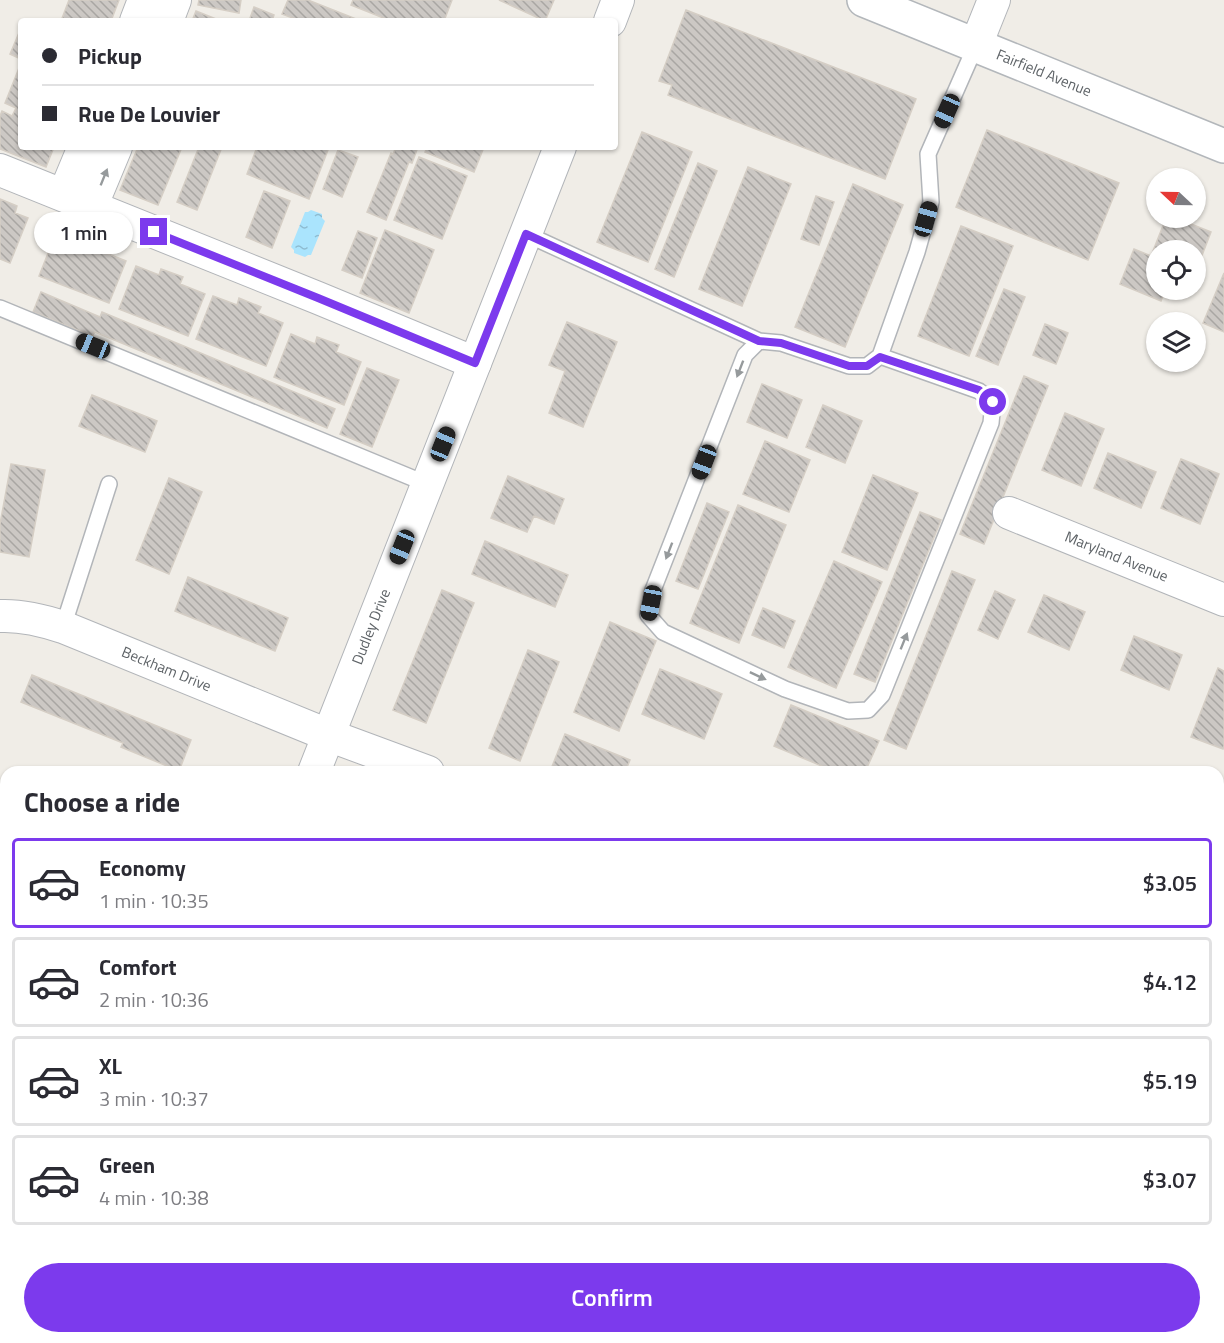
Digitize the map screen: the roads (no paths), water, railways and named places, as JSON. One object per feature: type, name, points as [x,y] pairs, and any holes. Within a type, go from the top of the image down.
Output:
[{"type":"street","points":[[137,18],[144,0]]},
{"type":"street","points":[[168,18],[175,0]]},
{"type":"street","points":[[611,18],[618,0]]},
{"type":"street","name":"Fairfield Avenue","points":[[864,0],[1224,146]]},
{"type":"street","points":[[976,45],[994,0]]},
{"type":"street","points":[[78,201],[84,150]]},
{"type":"street","points":[[78,201],[114,150]]},
{"type":"street","name":"Dudley Drive","points":[[316,766],[559,150]]},
{"type":"street","points":[[0,170],[475,363]]},
{"type":"street","name":"Maryland Avenue","points":[[1009,513],[1224,600]]},
{"type":"street","name":"Beckham Drive","points":[[0,616],[14,615],[63,627],[328,735],[412,766]]},
{"type":"lane","points":[[526,234],[759,341],[781,343],[849,366],[867,366],[880,357],[917,252],[931,202],[928,154],[976,45]]},
{"type":"lane","points":[[0,308],[427,484]]},
{"type":"lane","points":[[759,341],[746,355],[653,590],[648,615],[663,632],[785,689],[848,711],[868,710],[882,695],[991,423],[993,402],[979,390],[880,357]]},
{"type":"lane","points":[[63,627],[109,484]]},
{"type":"water","points":[[311,210],[322,214],[325,221],[311,255],[305,257],[294,253],[291,247],[305,212]]}]
